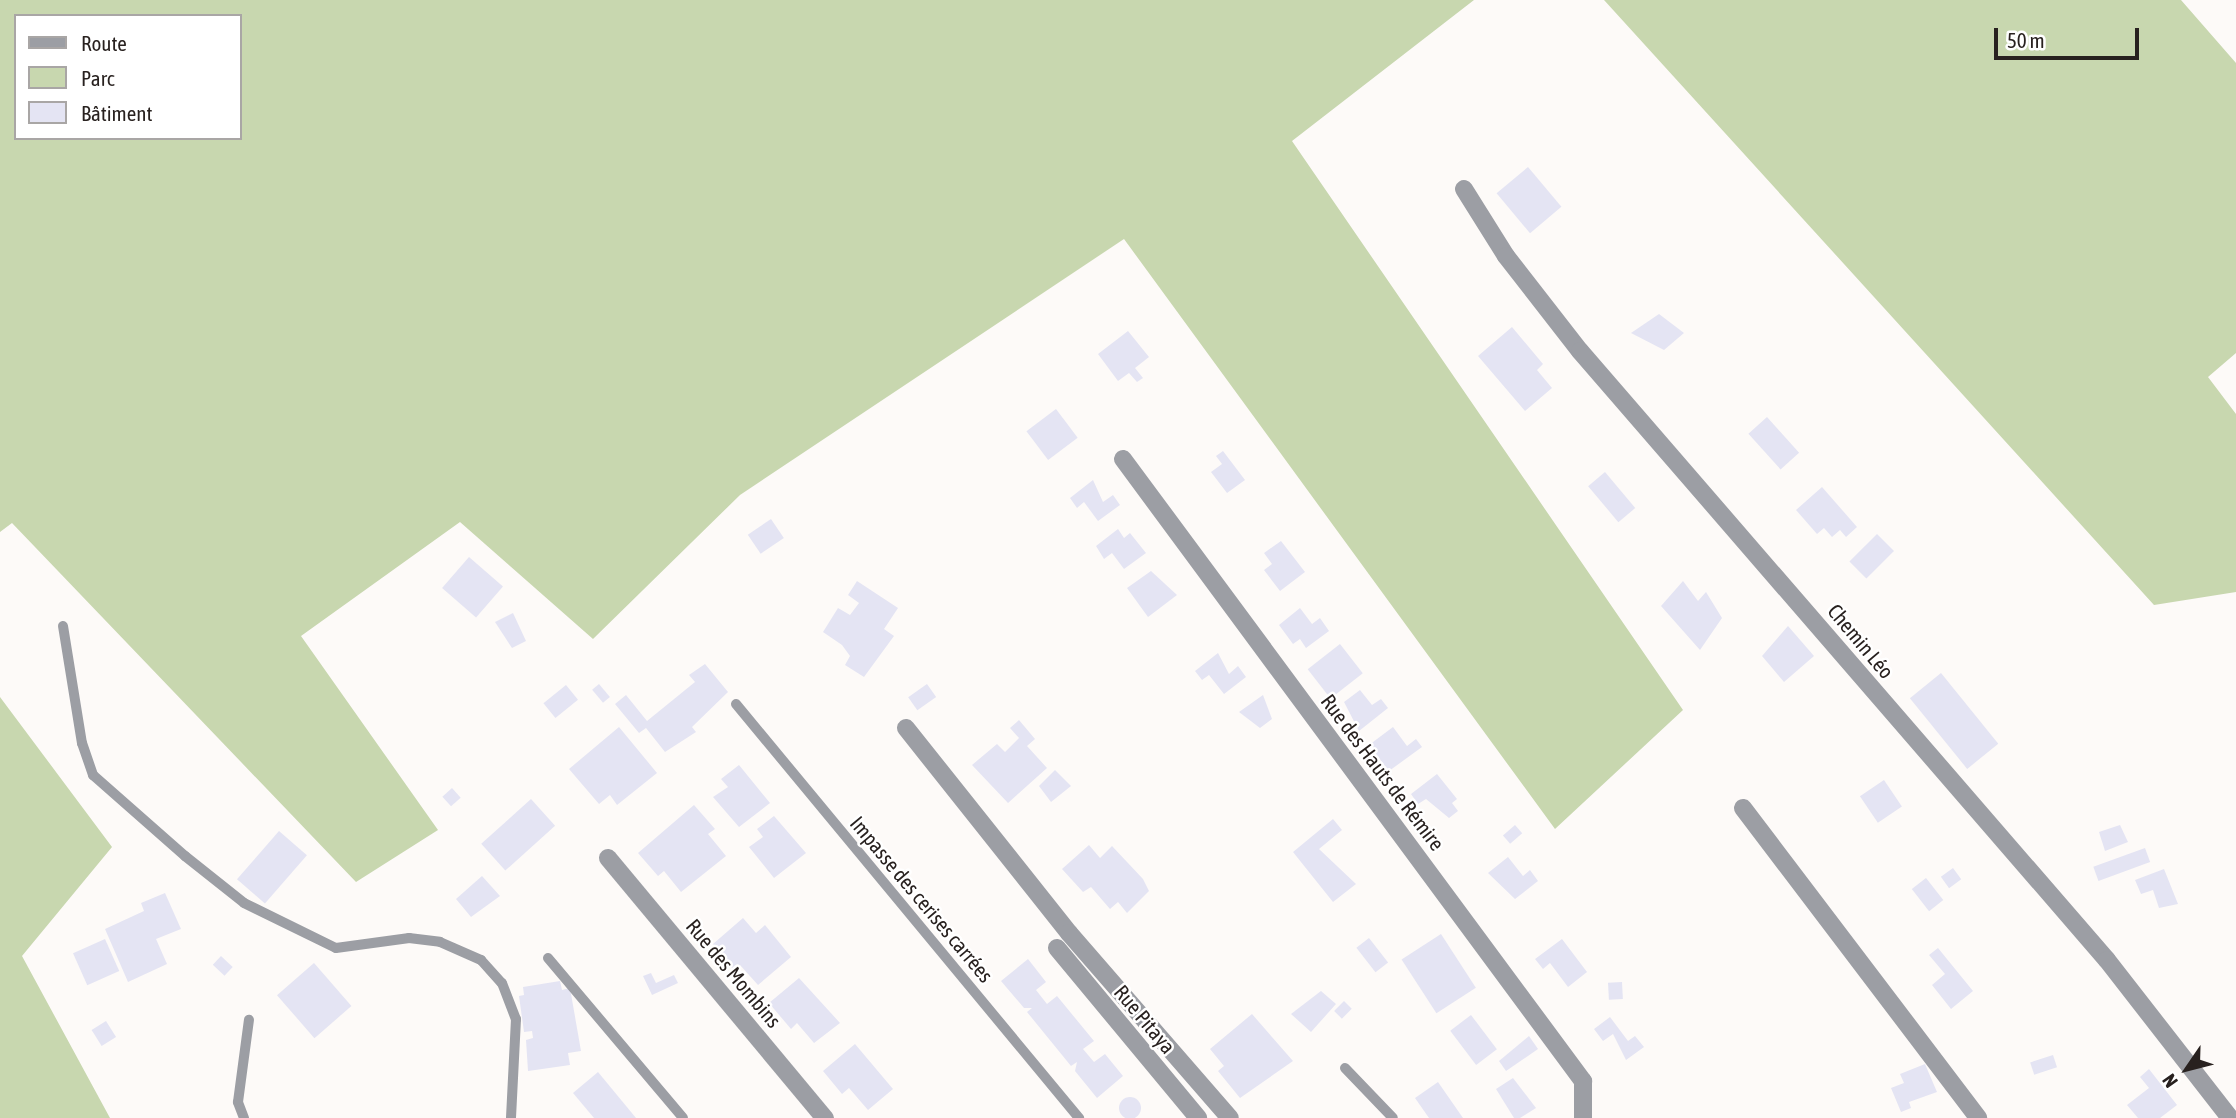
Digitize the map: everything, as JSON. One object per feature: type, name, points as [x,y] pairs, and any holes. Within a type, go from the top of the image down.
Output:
[{"type":"street","name":"Chemin Léo","points":[[1464,189],[1506,257],[1580,351],[2107,960],[2230,1118]]},
{"type":"street","name":"Rue des Hauts de Rémire","points":[[1123,459],[1583,1081],[1583,1118]]},
{"type":"street","points":[[906,728],[1069,933],[1230,1118]]},
{"type":"street","points":[[1743,808],[1978,1118]]},
{"type":"street","name":"Rue des Mombins","points":[[608,858],[825,1118]]},
{"type":"street","name":"Rue Pitaya","points":[[1057,948],[1198,1118]]},
{"type":"lane","points":[[63,626],[82,743],[93,775],[186,856],[244,903],[315,939],[336,947],[409,938],[440,942],[481,960],[502,983],[516,1019],[511,1118]]},
{"type":"lane","name":"Impasse des cerises carrées","points":[[736,704],[1079,1118]]},
{"type":"lane","points":[[548,958],[683,1118]]},
{"type":"lane","points":[[244,1118],[238,1102],[249,1020]]},
{"type":"lane","points":[[1345,1068],[1394,1118]]},
{"type":"green space","points":[[0,0],[1474,0],[1292,141],[1683,710],[1555,829],[1124,239],[740,495],[593,639],[460,522],[301,636],[438,830],[356,882],[12,523],[0,532]]},
{"type":"green space","points":[[1604,0],[2181,0],[2236,63],[2236,353],[2208,377],[2236,414],[2236,592],[2154,605]]},
{"type":"green space","points":[[0,697],[112,847],[22,956],[110,1118],[0,1118]]},
{"type":"building","points":[[1528,167],[1561,207],[1530,233],[1497,193]]},
{"type":"building","points":[[1659,314],[1684,333],[1664,350],[1631,333]]},
{"type":"building","points":[[1512,327],[1543,364],[1537,370],[1552,388],[1525,411],[1478,356]]},
{"type":"building","points":[[1128,331],[1149,357],[1135,368],[1143,378],[1137,382],[1129,373],[1118,381],[1098,354]]},
{"type":"building","points":[[1056,409],[1078,438],[1048,460],[1026,431]]},
{"type":"building","points":[[1767,417],[1799,453],[1781,469],[1748,434]]},
{"type":"building","points":[[1223,451],[1245,480],[1227,493],[1211,472],[1222,464],[1216,456]]},
{"type":"building","points":[[1605,472],[1635,508],[1618,522],[1588,486]]},
{"type":"building","points":[[1093,480],[1103,502],[1113,495],[1120,505],[1098,521],[1084,502],[1077,508],[1070,498]]},
{"type":"building","points":[[1822,487],[1857,527],[1846,537],[1840,530],[1832,537],[1824,528],[1817,534],[1796,510]]},
{"type":"building","points":[[771,519],[784,538],[761,554],[748,535]]},
{"type":"building","points":[[1118,529],[1124,538],[1130,533],[1146,553],[1124,569],[1112,553],[1104,559],[1096,546]]},
{"type":"building","points":[[1877,534],[1894,551],[1866,579],[1849,562]]},
{"type":"building","points":[[1281,541],[1305,572],[1280,591],[1264,570],[1272,564],[1264,553]]},
{"type":"building","points":[[469,557],[503,587],[476,617],[442,588]]},
{"type":"building","points":[[1151,571],[1177,595],[1148,617],[1127,588]]},
{"type":"building","points":[[857,581],[898,608],[884,629],[894,636],[864,677],[845,665],[850,656],[842,645],[823,632],[838,608],[850,615],[859,603],[848,595]]},
{"type":"building","points":[[1683,581],[1698,601],[1706,592],[1722,618],[1700,650],[1661,606]]},
{"type":"building","points":[[1300,608],[1312,624],[1320,618],[1329,631],[1306,648],[1300,639],[1293,644],[1279,625]]},
{"type":"building","points":[[513,613],[526,641],[512,648],[495,622]]},
{"type":"building","points":[[1788,626],[1814,656],[1784,682],[1762,656]]},
{"type":"building","points":[[1340,644],[1363,673],[1330,698],[1308,669]]},
{"type":"building","points":[[1218,653],[1229,674],[1238,666],[1246,677],[1224,694],[1209,675],[1202,680],[1195,671]]},
{"type":"building","points":[[705,664],[728,692],[692,727],[696,732],[665,752],[646,728],[639,733],[615,704],[626,695],[647,721],[695,682],[689,675]]},
{"type":"building","points":[[1941,673],[1998,744],[1967,769],[1910,698]]},
{"type":"building","points":[[599,684],[610,697],[603,703],[592,690]]},
{"type":"building","points":[[927,684],[936,697],[917,710],[908,697]]},
{"type":"building","points":[[566,685],[578,700],[555,718],[543,703]]},
{"type":"building","points":[[1360,690],[1372,705],[1381,699],[1388,708],[1359,731],[1344,702]]},
{"type":"building","points":[[1263,695],[1272,719],[1260,728],[1239,712]]},
{"type":"building","points":[[1019,720],[1035,739],[1027,746],[1047,768],[1008,803],[972,765],[997,744],[1005,752],[1019,738],[1010,728]]},
{"type":"building","points":[[619,727],[657,773],[617,805],[610,795],[599,804],[569,769]]},
{"type":"building","points":[[1393,727],[1407,746],[1416,739],[1422,747],[1389,771],[1369,745]]},
{"type":"building","points":[[739,765],[770,803],[739,827],[713,797],[728,787],[721,779]]},
{"type":"building","points":[[1055,770],[1071,786],[1051,802],[1039,786]]},
{"type":"building","points":[[1437,774],[1457,799],[1452,803],[1458,811],[1449,818],[1426,799],[1418,804],[1411,794]]},
{"type":"building","points":[[1884,780],[1902,807],[1878,823],[1860,796]]},
{"type":"building","points":[[452,788],[461,798],[451,806],[442,797]]},
{"type":"building","points":[[531,799],[555,826],[505,871],[481,844]]},
{"type":"building","points":[[694,805],[715,829],[708,834],[726,856],[681,892],[664,871],[658,876],[638,853]]},
{"type":"building","points":[[774,816],[806,853],[774,878],[749,847],[763,837],[757,829]]},
{"type":"building","points":[[1333,819],[1342,830],[1319,849],[1356,884],[1333,902],[1293,852]]},
{"type":"building","points":[[1515,825],[1522,833],[1510,844],[1503,835]]},
{"type":"building","points":[[2120,825],[2128,842],[2105,851],[2099,832]]},
{"type":"building","points":[[279,831],[307,855],[265,904],[237,879]]},
{"type":"building","points":[[1089,845],[1100,858],[1112,846],[1143,879],[1149,891],[1127,913],[1118,902],[1110,909],[1091,887],[1083,892],[1062,869]]},
{"type":"building","points":[[2145,848],[2150,862],[2098,881],[2093,867]]},
{"type":"building","points":[[1508,857],[1523,876],[1530,870],[1538,881],[1515,899],[1488,873]]},
{"type":"building","points":[[1953,868],[1961,879],[1949,888],[1941,877]]},
{"type":"building","points":[[2164,869],[2178,904],[2159,908],[2153,890],[2141,894],[2135,880]]},
{"type":"building","points":[[482,876],[500,896],[471,917],[456,899]]},
{"type":"building","points":[[1926,878],[1943,900],[1929,911],[1912,889]]},
{"type":"building","points":[[165,893],[181,929],[156,939],[167,964],[128,982],[105,929],[144,911],[141,903]]},
{"type":"building","points":[[743,918],[756,933],[765,925],[791,957],[758,985],[740,965],[734,971],[713,944]]},
{"type":"building","points":[[1441,934],[1476,988],[1436,1013],[1402,960]]},
{"type":"building","points":[[1369,938],[1388,962],[1375,972],[1356,948]]},
{"type":"building","points":[[105,939],[119,971],[87,985],[73,953]]},
{"type":"building","points":[[1562,939],[1587,972],[1568,987],[1550,963],[1543,969],[1535,959]]},
{"type":"building","points":[[1938,948],[1973,991],[1951,1009],[1932,985],[1945,974],[1929,955]]},
{"type":"building","points":[[221,956],[233,967],[225,976],[213,965]]},
{"type":"building","points":[[1028,959],[1046,982],[1036,990],[1047,1004],[1057,996],[1094,1041],[1083,1049],[1094,1062],[1105,1054],[1123,1076],[1097,1098],[1075,1071],[1077,1062],[1071,1066],[1027,1012],[1032,1008],[1024,1008],[1001,981]]},
{"type":"building","points":[[314,963],[351,1006],[314,1038],[277,995]]},
{"type":"building","points":[[651,973],[656,983],[674,975],[678,983],[652,995],[643,976]]},
{"type":"building","points":[[799,978],[840,1023],[814,1043],[797,1023],[791,1029],[769,1003]]},
{"type":"building","points":[[560,981],[562,990],[570,988],[581,1051],[568,1053],[570,1065],[528,1071],[526,1040],[533,1038],[532,1031],[524,1032],[519,996],[524,995],[523,987]]},
{"type":"building","points":[[1622,982],[1623,999],[1609,1000],[1608,983]]},
{"type":"building","points":[[1321,991],[1336,1004],[1311,1032],[1291,1014]]},
{"type":"building","points":[[1344,1001],[1352,1009],[1342,1019],[1334,1011]]},
{"type":"building","points":[[1252,1014],[1293,1061],[1240,1098],[1218,1071],[1224,1066],[1210,1049]]},
{"type":"building","points":[[1471,1015],[1497,1049],[1476,1065],[1450,1031]]},
{"type":"building","points":[[1610,1017],[1628,1041],[1635,1036],[1644,1047],[1626,1060],[1613,1034],[1603,1041],[1594,1029]]},
{"type":"building","points":[[106,1021],[116,1037],[102,1046],[92,1030]]},
{"type":"building","points":[[1529,1036],[1538,1049],[1506,1071],[1499,1061]]},
{"type":"building","points":[[855,1044],[893,1089],[868,1110],[849,1088],[842,1094],[823,1071]]},
{"type":"building","points":[[2053,1055],[2057,1067],[2034,1075],[2030,1062]]},
{"type":"building","points":[[1925,1064],[1937,1092],[1909,1102],[1911,1108],[1901,1112],[1891,1088],[1904,1083],[1900,1074]]},
{"type":"building","points":[[2149,1069],[2177,1105],[2160,1118],[2138,1118],[2127,1105],[2149,1088],[2140,1077]]},
{"type":"building","points":[[598,1072],[636,1118],[594,1118],[573,1093]]},
{"type":"building","points":[[1513,1078],[1536,1108],[1520,1118],[1514,1118],[1496,1089]]},
{"type":"building","points":[[1438,1082],[1463,1118],[1429,1118],[1415,1098]]},
{"type":"building","points":[[1126,1097],[1134,1097],[1141,1104],[1141,1112],[1134,1119],[1126,1119],[1119,1112],[1119,1104]]}]
